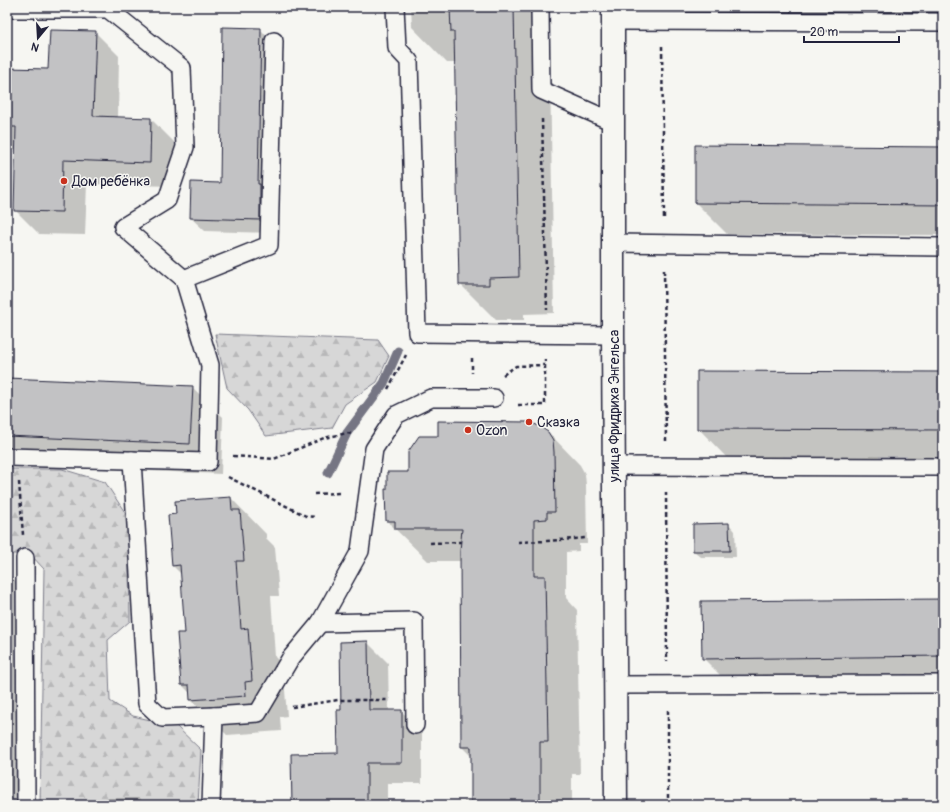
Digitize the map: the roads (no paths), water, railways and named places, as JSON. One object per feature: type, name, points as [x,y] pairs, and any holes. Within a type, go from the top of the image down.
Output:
[{"type":"street","name":"улица Фридриха Энгельса","points":[[613,14],[613,336],[616,805]]},
{"type":"lane","points":[[395,7],[396,48],[409,61],[417,333],[613,336]]},
{"type":"lane","points":[[540,7],[541,90],[613,122]]},
{"type":"lane","points":[[7,9],[108,9],[182,68],[185,147],[167,200],[123,227],[184,279],[210,365],[208,462],[12,457]]},
{"type":"lane","points":[[613,14],[662,22],[943,22]]},
{"type":"lane","points":[[184,279],[269,245],[274,41]]},
{"type":"lane","points":[[613,243],[943,246]]},
{"type":"lane","points":[[132,460],[147,704],[162,718],[258,713],[290,659],[320,623],[360,552],[374,450],[396,415],[431,398],[494,398]]},
{"type":"lane","points":[[614,466],[943,467]]},
{"type":"lane","points":[[25,558],[26,805]]},
{"type":"lane","points":[[320,623],[414,621],[415,726]]},
{"type":"lane","points":[[616,685],[943,684]]},
{"type":"lane","points":[[211,805],[214,716]]},
{"type":"waterway","points":[[328,473],[347,433],[384,383],[398,351]]},
{"type":"place","name":"Дом ребёнка","points":[[64,181]]},
{"type":"place","name":"Сказка","points":[[529,422]]},
{"type":"place","name":"Ozon","points":[[468,430]]}]
